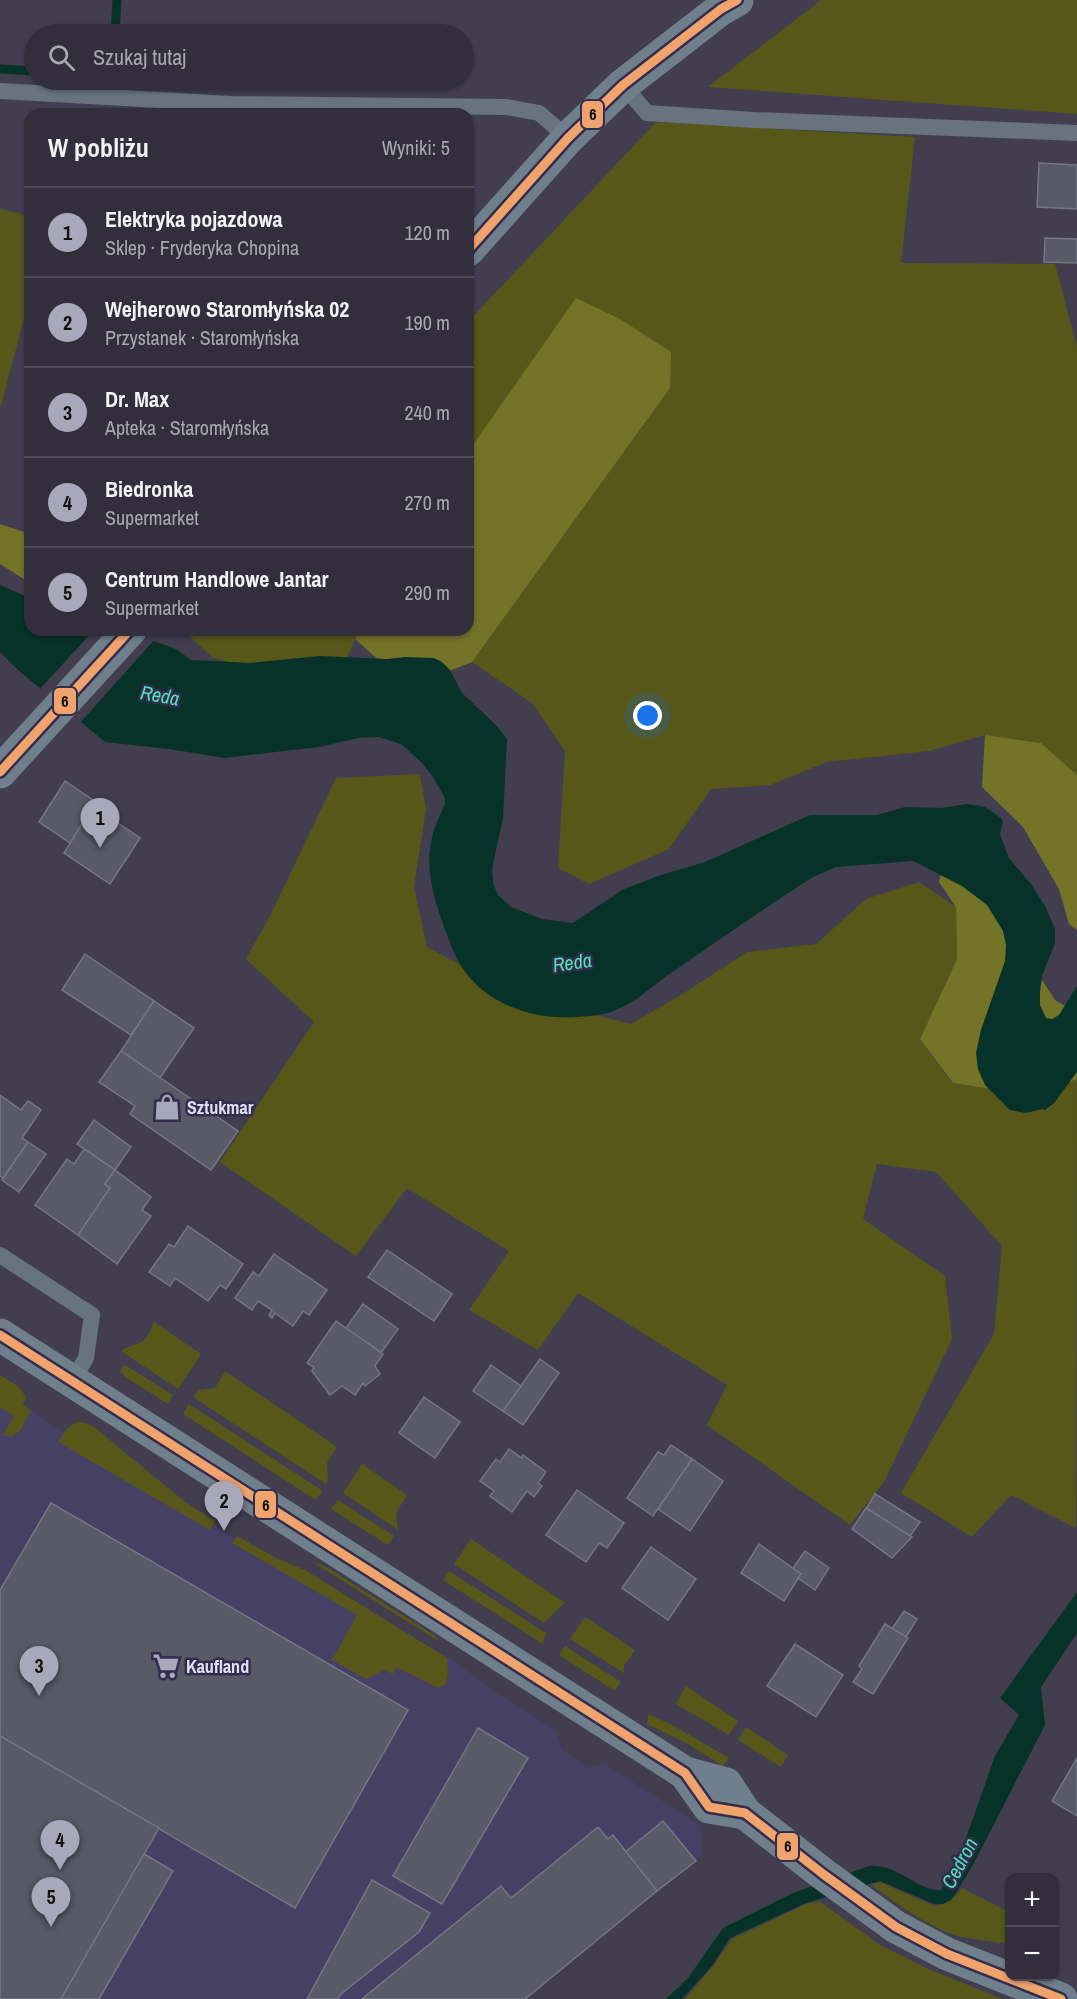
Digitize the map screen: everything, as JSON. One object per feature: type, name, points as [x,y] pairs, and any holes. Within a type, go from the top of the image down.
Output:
[{"type":"main road","points":[[474,243],[568,138],[623,85],[721,9],[737,0]]},
{"type":"main road","points":[[0,772],[124,636]]},
{"type":"main road","points":[[0,1335],[686,1773],[709,1807],[744,1813],[896,1927],[947,1954],[1062,1999]]},
{"type":"lane","points":[[623,85],[647,113],[754,120],[1077,133]]},
{"type":"lane","points":[[0,91],[230,104],[507,107],[539,112],[568,138]]},
{"type":"lane","points":[[0,1255],[92,1314],[86,1358],[72,1381]]},
{"type":"shaded area","points":[[821,0],[1077,0],[1077,114],[708,87]]},
{"type":"shaded area","points":[[656,122],[915,137],[901,263],[1055,264],[1077,347],[1077,775],[1041,743],[985,735],[929,751],[827,762],[770,785],[711,789],[669,849],[589,884],[558,868],[565,751],[532,703],[472,662],[670,388],[502,406],[474,444],[474,316]]},
{"type":"shaded area","points":[[0,209],[24,215],[24,319],[0,409]]},
{"type":"shaded area","points":[[576,298],[620,319],[671,352],[670,388],[472,662],[409,687],[355,639],[356,636],[474,636],[474,443]]},
{"type":"shaded area","points":[[0,524],[24,532],[24,579],[0,564]]},
{"type":"shaded area","points":[[189,636],[356,636],[341,672],[295,678],[213,658]]},
{"type":"shaded area","points":[[985,735],[1041,743],[1077,775],[1077,930],[1069,924],[1059,889],[1023,827],[982,787]]},
{"type":"shaded area","points":[[420,774],[426,809],[414,887],[427,947],[519,996],[631,1024],[747,952],[816,944],[866,899],[919,882],[956,907],[957,959],[920,1039],[952,1083],[1036,1096],[1077,1079],[1076,1528],[1011,1495],[972,1537],[901,1493],[994,1334],[1002,1246],[936,1172],[877,1164],[863,1219],[945,1276],[952,1339],[884,1482],[850,1525],[707,1425],[727,1385],[578,1293],[538,1350],[469,1310],[509,1251],[407,1188],[356,1256],[220,1162],[314,1022],[246,959],[270,916],[336,778]]},
{"type":"shaded area","points":[[944,863],[977,879],[1055,1000],[1077,1013],[1077,1079],[1036,1096],[953,1083],[920,1039],[957,959],[956,907],[939,882]]},
{"type":"shaded area","points":[[154,1322],[201,1354],[178,1389],[121,1351],[144,1340]]},
{"type":"shaded area","points":[[125,1365],[173,1395],[168,1404],[124,1376],[120,1370]]},
{"type":"shaded area","points":[[225,1371],[337,1447],[327,1463],[326,1484],[193,1397],[199,1390],[215,1388]]},
{"type":"shaded area","points":[[0,1375],[19,1387],[26,1397],[23,1405],[31,1410],[20,1431],[11,1437],[3,1435],[14,1416],[0,1407]]},
{"type":"shaded area","points":[[0,1392],[236,1539],[455,1661],[490,1689],[556,1730],[562,1749],[588,1768],[604,1763],[700,1826],[703,1854],[525,1999],[0,1999]]},
{"type":"shaded area","points":[[189,1404],[323,1491],[316,1500],[183,1414]]},
{"type":"shaded area","points":[[79,1422],[94,1427],[184,1501],[215,1521],[210,1530],[58,1442],[69,1427]]},
{"type":"shaded area","points":[[362,1464],[407,1495],[396,1513],[398,1530],[343,1493]]},
{"type":"shaded area","points":[[338,1500],[394,1536],[388,1545],[331,1509]]},
{"type":"shaded area","points":[[237,1536],[276,1558],[305,1570],[447,1658],[446,1684],[438,1688],[396,1667],[393,1674],[384,1670],[366,1679],[332,1660],[357,1615],[232,1543]]},
{"type":"shaded area","points":[[471,1539],[565,1603],[544,1623],[454,1564]]},
{"type":"shaded area","points":[[311,1561],[326,1567],[434,1635],[440,1642]]},
{"type":"shaded area","points":[[449,1571],[546,1633],[543,1644],[443,1580]]},
{"type":"shaded area","points":[[585,1617],[635,1650],[624,1666],[624,1673],[570,1639]]},
{"type":"shaded area","points":[[565,1646],[621,1682],[615,1691],[559,1655]]},
{"type":"shaded area","points":[[686,1686],[738,1721],[729,1735],[676,1704]]},
{"type":"shaded area","points":[[648,1714],[676,1727],[729,1758],[723,1766],[688,1744],[647,1724]]},
{"type":"shaded area","points":[[746,1727],[788,1755],[781,1767],[738,1740]]},
{"type":"shaded area","points":[[880,1882],[934,1906],[947,1903],[962,1888],[1005,1910],[1005,1943],[954,1935],[910,1912],[870,1884]]},
{"type":"shaded area","points":[[819,1901],[882,1946],[928,1969],[1003,1999],[685,1999],[732,1939],[806,1904]]},
{"type":"water","name":"Reda","points":[[0,585],[24,595],[24,636],[140,636],[176,649],[191,660],[250,663],[320,656],[387,659],[434,658],[450,670],[462,693],[497,726],[507,739],[503,818],[492,869],[493,883],[498,895],[511,907],[542,919],[573,923],[624,889],[705,862],[810,815],[877,815],[905,807],[941,808],[967,804],[985,807],[1001,818],[1003,822],[1000,834],[1009,858],[1031,884],[1045,906],[1055,929],[1055,943],[1042,976],[1040,992],[1040,1005],[1046,1018],[1052,1019],[1059,1015],[1077,986],[1077,1072],[1054,1103],[1045,1110],[1026,1113],[1010,1110],[985,1085],[978,1069],[976,1053],[981,1030],[1005,961],[1006,945],[1003,931],[987,905],[962,886],[913,861],[836,867],[813,877],[633,1001],[613,1011],[593,1016],[558,1017],[539,1015],[503,1003],[473,981],[461,966],[452,948],[434,896],[429,856],[436,823],[445,804],[445,798],[421,762],[401,744],[379,737],[358,738],[319,747],[225,758],[105,742],[18,670],[0,652]]},
{"type":"water","name":"Cedron","points":[[1077,1592],[1077,1633],[1041,1687],[1045,1725],[974,1863],[951,1900],[943,1904],[934,1904],[880,1881],[806,1903],[730,1938],[712,1966],[682,1999],[666,1999],[688,1978],[723,1928],[793,1893],[869,1866],[889,1869],[924,1887],[941,1890],[960,1855],[995,1756],[1019,1715],[1000,1698]]},
{"type":"pier","points":[[88,636],[147,636],[155,639],[79,724],[38,691]]},
{"type":"building","points":[[1039,163],[1077,165],[1077,209],[1037,207]]},
{"type":"building","points":[[1045,238],[1077,239],[1077,263],[1044,262]]},
{"type":"building","points":[[65,781],[96,802],[70,843],[39,822]]},
{"type":"building","points":[[93,806],[140,838],[110,884],[64,853]]},
{"type":"building","points":[[85,954],[154,1001],[131,1035],[62,990]]},
{"type":"building","points":[[154,1001],[194,1028],[160,1078],[121,1051]]},
{"type":"building","points":[[121,1051],[238,1131],[211,1170],[130,1114],[135,1106],[99,1082]]},
{"type":"building","points":[[0,1095],[21,1110],[28,1101],[41,1110],[22,1138],[28,1142],[3,1178],[0,1176]]},
{"type":"building","points":[[94,1120],[131,1147],[115,1170],[77,1144]]},
{"type":"building","points":[[28,1142],[46,1154],[19,1192],[2,1180]]},
{"type":"building","points":[[84,1149],[115,1170],[105,1184],[110,1188],[78,1235],[35,1205],[67,1159],[74,1164]]},
{"type":"building","points":[[115,1170],[151,1197],[142,1210],[151,1216],[117,1264],[78,1235],[110,1188],[105,1184]]},
{"type":"building","points":[[188,1226],[243,1264],[226,1289],[220,1285],[208,1301],[175,1278],[170,1286],[149,1272],[169,1244],[174,1247]]},
{"type":"building","points":[[387,1250],[452,1294],[434,1321],[368,1277]]},
{"type":"building","points":[[274,1254],[327,1290],[309,1315],[303,1311],[293,1326],[275,1313],[272,1318],[269,1315],[272,1310],[258,1301],[252,1310],[235,1298],[253,1272],[259,1276]]},
{"type":"building","points":[[363,1304],[398,1329],[381,1353],[346,1328]]},
{"type":"building","points":[[336,1321],[383,1354],[375,1366],[380,1374],[365,1386],[363,1383],[355,1395],[342,1386],[330,1395],[312,1371],[314,1367],[307,1363]]},
{"type":"building","points":[[540,1359],[559,1373],[523,1425],[503,1411]]},
{"type":"building","points":[[491,1365],[521,1386],[503,1411],[473,1391]]},
{"type":"building","points":[[424,1397],[460,1422],[435,1458],[399,1433]]},
{"type":"building","points":[[671,1445],[692,1459],[653,1516],[627,1498],[658,1452],[664,1455]]},
{"type":"building","points":[[509,1449],[522,1458],[523,1455],[546,1472],[538,1483],[542,1486],[534,1497],[527,1491],[512,1512],[490,1496],[494,1491],[480,1481],[496,1459],[500,1462]]},
{"type":"building","points":[[692,1459],[723,1481],[690,1531],[658,1509]]},
{"type":"building","points":[[577,1490],[624,1523],[607,1548],[599,1543],[586,1562],[546,1535]]},
{"type":"building","points":[[875,1494],[920,1522],[910,1536],[866,1509]]},
{"type":"building","name":"Kaufland","points":[[51,1503],[408,1710],[295,1908],[0,1736],[0,1590]]},
{"type":"building","points":[[866,1508],[912,1537],[892,1558],[852,1529]]},
{"type":"building","points":[[759,1544],[801,1574],[784,1601],[741,1573]]},
{"type":"building","points":[[651,1547],[696,1579],[668,1620],[622,1588]]},
{"type":"building","points":[[805,1551],[829,1568],[815,1590],[798,1578],[801,1574],[793,1568]]},
{"type":"building","points":[[904,1611],[917,1619],[906,1637],[892,1629]]},
{"type":"building","points":[[885,1624],[908,1638],[873,1694],[853,1682],[862,1669],[859,1666]]},
{"type":"building","points":[[795,1644],[843,1675],[816,1717],[767,1686]]},
{"type":"building","points":[[478,1728],[528,1758],[442,1904],[393,1876]]},
{"type":"building","points":[[0,1736],[159,1828],[61,1999],[0,1999]]},
{"type":"building","points":[[1077,1758],[1077,1816],[1052,1801]]},
{"type":"building","points":[[663,1821],[696,1861],[657,1891],[625,1852]]},
{"type":"building","points":[[598,1827],[608,1839],[613,1835],[657,1891],[525,1999],[362,1999],[501,1886],[511,1898]]},
{"type":"building","points":[[144,1854],[173,1871],[99,1999],[61,1999]]},
{"type":"building","points":[[372,1880],[430,1913],[419,1932],[341,1994],[338,1999],[307,1999]]},
{"type":"waterway","points":[[116,24],[117,0]]},
{"type":"waterway","points":[[0,69],[24,70]]},
{"type":"transit line","name":"6","points":[[474,243],[568,138],[623,85],[721,9],[737,0]]},
{"type":"transit line","name":"6","points":[[0,772],[125,636]]},
{"type":"transit line","name":"6","points":[[0,1335],[685,1773],[709,1807],[745,1813],[896,1927],[947,1954],[1061,1999]]},
{"type":"place","name":"Elektryka pojazdowa","points":[[100,848]]},
{"type":"place","name":"Sztukmar","points":[[167,1107]]},
{"type":"place","name":"Wejherowo Staromłyńska 02","points":[[224,1531]]},
{"type":"place","name":"Kaufland","points":[[166,1666]]},
{"type":"place","name":"Dr. Max","points":[[39,1696]]},
{"type":"place","name":"Biedronka","points":[[60,1870]]},
{"type":"place","name":"Centrum Handlowe Jantar","points":[[51,1927]]}]
